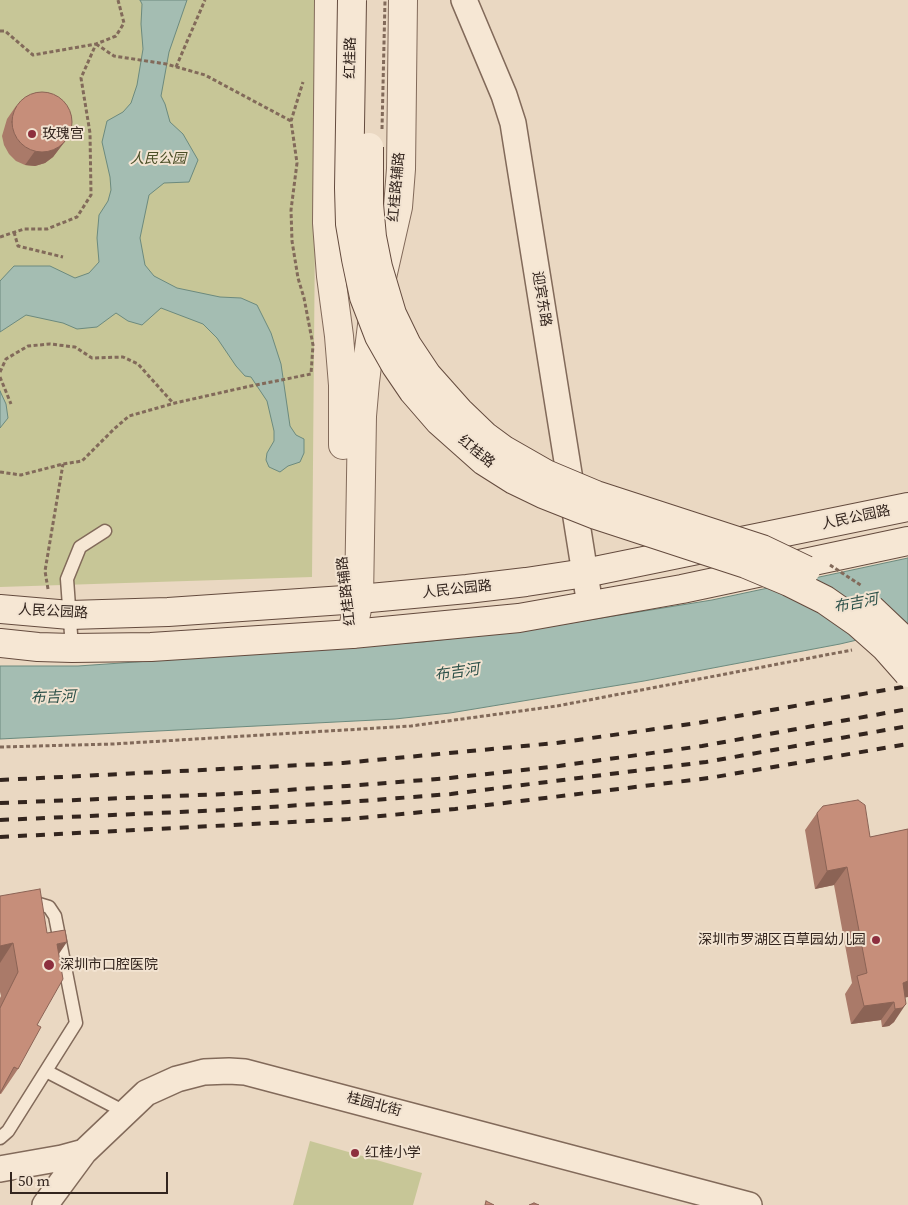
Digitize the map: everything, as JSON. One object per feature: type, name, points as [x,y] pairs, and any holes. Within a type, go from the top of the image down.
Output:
[{"type":"main road","name":"红桂路","points":[[352,0],[350,224],[364,297],[379,336],[413,391],[438,421],[484,461],[514,480],[596,515],[746,564],[789,582],[824,600],[858,623],[885,647],[908,674]]},
{"type":"main road","name":"红桂路","points":[[371,0],[368,177],[372,237],[378,267],[392,314],[407,345],[427,375],[459,412],[485,436],[504,450],[546,474],[596,496],[762,549],[778,556],[838,587],[871,609],[908,644]]},
{"type":"main road","name":"红桂路辅路","points":[[352,634],[352,600],[362,416],[373,317],[398,208],[401,169],[396,6]]},
{"type":"main road","name":"红桂路辅路","points":[[329,8],[327,223],[331,276],[340,336],[343,385],[342,572],[352,600]]},
{"type":"main road","name":"人民公园路","points":[[0,609],[70,615],[168,612],[352,600],[526,582],[585,573],[908,507]]},
{"type":"main road","points":[[0,643],[72,648],[151,647],[352,634],[519,618],[682,590],[908,541]]},
{"type":"street","name":"迎宾东路","points":[[464,0],[504,95],[513,123],[590,605]]},
{"type":"street","name":"桂园北街","points":[[45,1205],[84,1152],[146,1093],[177,1079],[204,1072],[245,1072],[749,1205]]},
{"type":"street","points":[[0,1169],[84,1152]]},
{"type":"lane","points":[[72,648],[67,578],[80,547],[106,531]]},
{"type":"lane","points":[[0,910],[39,904],[49,907],[55,916],[76,1023],[8,1131],[0,1138]]},
{"type":"lane","points":[[46,1071],[125,1112]]},
{"type":"path","points":[[0,31],[5,31],[33,55],[96,44],[116,36],[124,23],[118,0]]},
{"type":"path","points":[[176,67],[205,0]]},
{"type":"path","points":[[382,132],[396,6]]},
{"type":"path","points":[[0,472],[21,475],[82,461],[114,428],[129,416],[246,387],[311,374],[313,345],[292,241],[291,210],[297,163],[291,121],[205,75],[166,64],[114,56],[96,44]]},
{"type":"path","points":[[0,236],[24,229],[47,229],[77,217],[91,194],[90,133],[81,78],[96,44]]},
{"type":"path","points":[[14,232],[18,246],[64,256]]},
{"type":"path","points":[[0,372],[6,358],[28,346],[50,344],[75,347],[92,358],[123,357],[138,364],[173,404]]},
{"type":"path","points":[[0,376],[11,404]]},
{"type":"path","points":[[48,591],[45,571],[63,464]]},
{"type":"path","points":[[830,565],[866,589]]},
{"type":"path","points":[[0,747],[113,744],[410,726],[557,706],[860,648]]},
{"type":"green space","name":"人民公园","points":[[0,0],[317,0],[312,577],[0,587]]},
{"type":"green space","points":[[310,1141],[422,1173],[413,1205],[293,1205]]},
{"type":"water","points":[[140,0],[187,0],[169,52],[161,96],[170,122],[183,134],[198,160],[189,182],[164,183],[149,195],[140,238],[145,265],[154,276],[177,288],[220,297],[241,298],[257,305],[271,333],[281,364],[290,426],[296,435],[304,439],[304,453],[300,462],[288,466],[280,472],[269,467],[266,460],[267,453],[274,441],[274,431],[267,401],[251,377],[245,376],[217,338],[203,324],[161,308],[142,325],[128,321],[116,313],[97,327],[77,329],[63,323],[26,315],[0,332],[0,281],[14,266],[50,266],[75,278],[89,273],[99,262],[97,238],[99,215],[108,201],[111,190],[102,142],[107,121],[123,112],[131,103],[137,85],[143,49],[142,4]]},
{"type":"water","points":[[0,391],[6,404],[8,418],[0,428]]},
{"type":"water","name":"布吉河","points":[[908,558],[908,628],[840,644],[644,681],[450,713],[395,719],[0,739],[0,666],[78,666],[423,642],[540,628],[712,600]]},
{"type":"building","name":"玫瑰宫","points":[[42,92],[59,97],[67,105],[72,122],[67,139],[59,147],[42,152],[25,147],[17,139],[12,122],[17,105],[25,97]]},
{"type":"building","name":"深圳市罗湖区百草园幼儿园","points":[[858,800],[865,805],[870,837],[908,829],[908,981],[903,983],[906,1004],[902,1008],[895,1009],[894,1002],[864,1006],[857,976],[867,973],[847,867],[827,871],[817,813],[823,806]]},
{"type":"building","points":[[40,889],[47,933],[65,930],[67,942],[57,944],[63,979],[37,1025],[41,1027],[18,1069],[14,1067],[0,1093],[0,1008],[18,972],[13,943],[0,946],[0,896]]},
{"type":"building","points":[[486,1201],[494,1205],[485,1205]]},
{"type":"railway","points":[[0,780],[343,763],[556,743],[698,723],[908,686]]},
{"type":"railway","points":[[0,803],[226,794],[450,778],[559,766],[702,746],[908,709]]},
{"type":"railway","points":[[0,820],[225,810],[451,794],[706,762],[908,726]]},
{"type":"railway","points":[[0,837],[349,819],[455,809],[709,778],[908,744]]},
{"type":"place","name":"玫瑰宫","points":[[32,134]]},
{"type":"place","name":"深圳市罗湖区百草园幼儿园","points":[[876,940]]},
{"type":"place","name":"深圳市口腔医院","points":[[49,965]]},
{"type":"place","name":"红桂小学","points":[[355,1153]]}]
